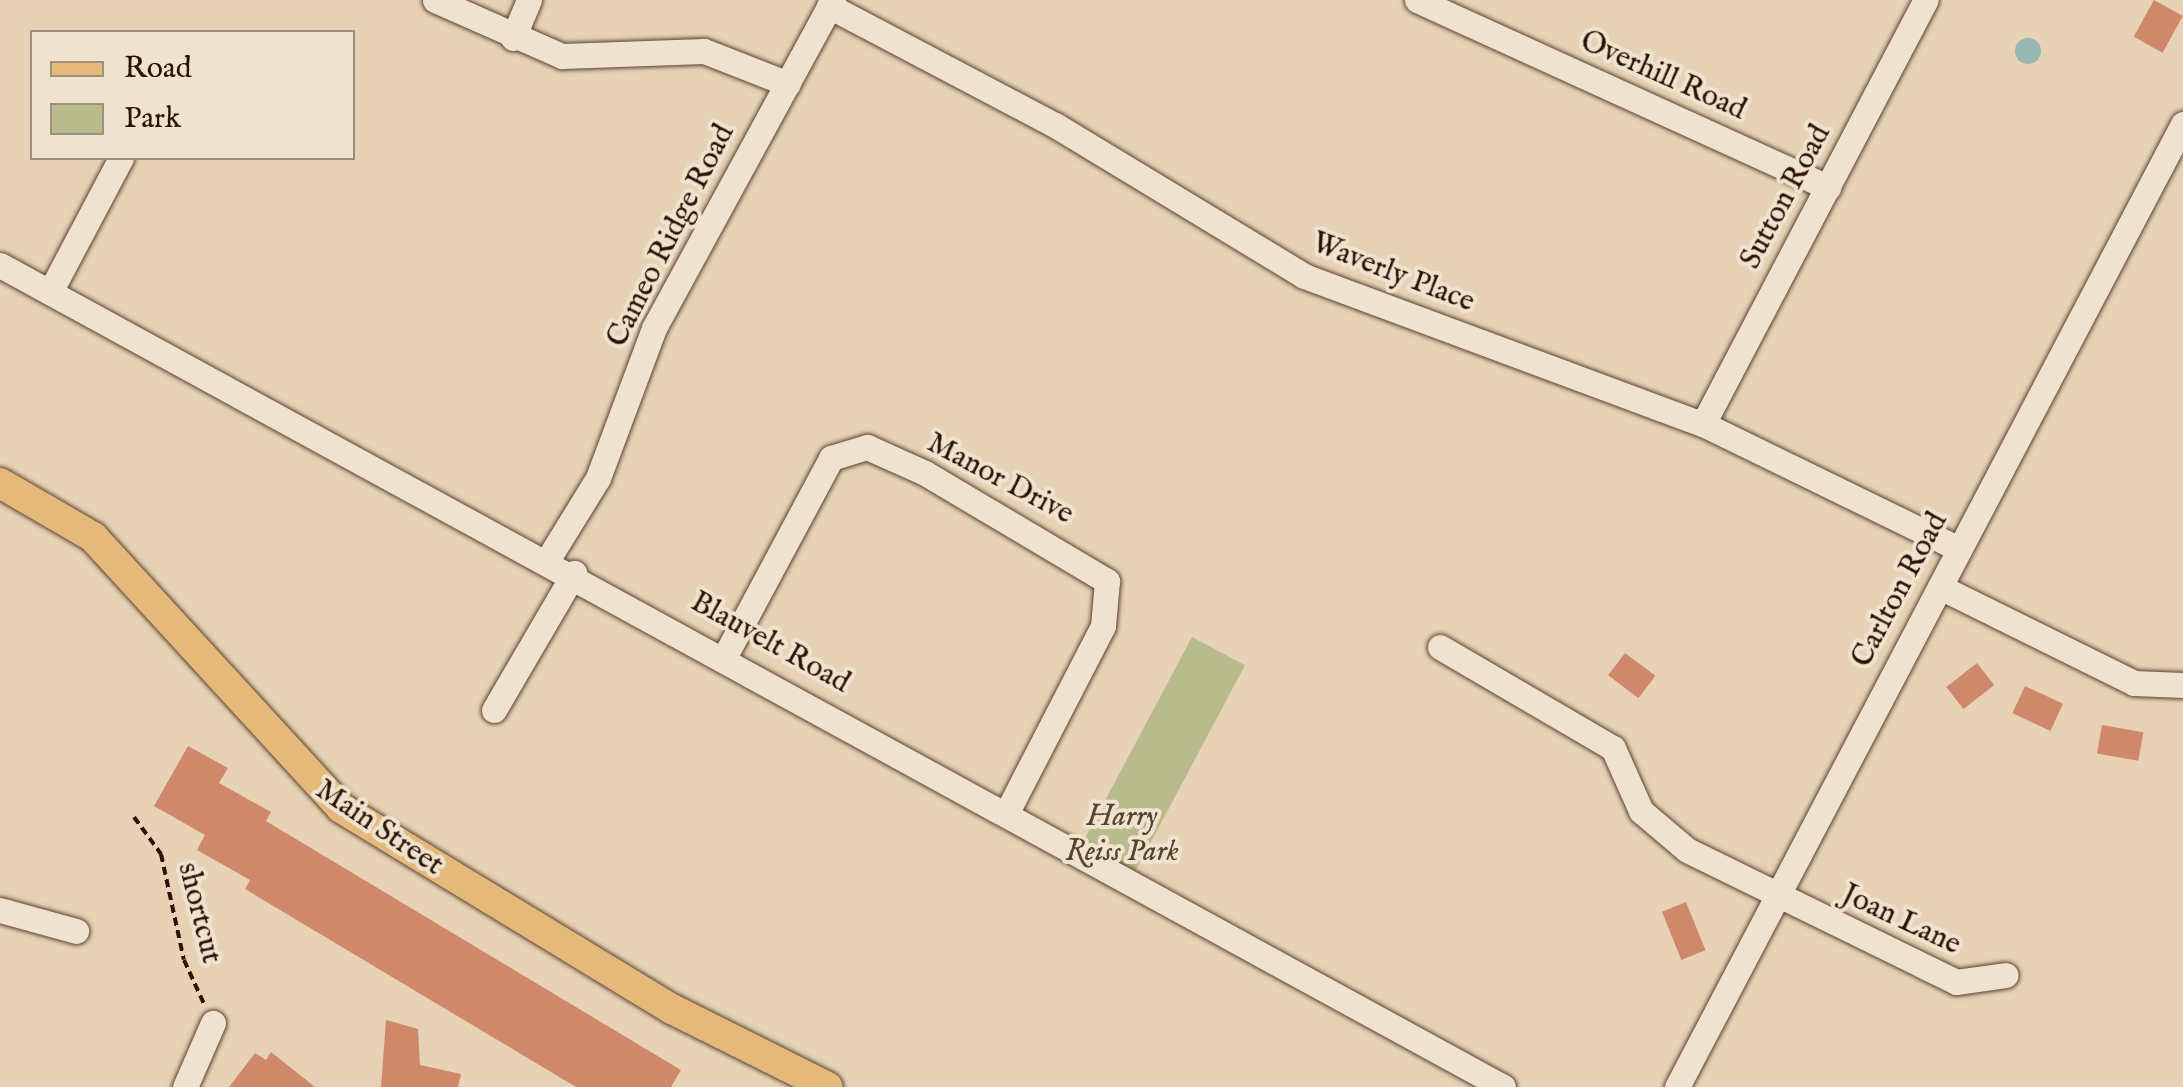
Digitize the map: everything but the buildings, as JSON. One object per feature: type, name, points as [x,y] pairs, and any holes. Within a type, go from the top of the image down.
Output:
[{"type":"main road","name":"Main Street","points":[[0,483],[93,537],[340,808],[640,991],[828,1087]]},
{"type":"street","points":[[434,0],[513,38],[562,56],[704,51],[788,84]]},
{"type":"street","points":[[513,38],[528,0]]},
{"type":"street","name":"Overhill Road","points":[[1417,0],[1828,187]]},
{"type":"street","name":"Sutton Road","points":[[1703,424],[1926,0]]},
{"type":"street","name":"Cameo Ridge Road","points":[[548,558],[598,478],[654,328],[831,3]]},
{"type":"street","name":"Waverly Place","points":[[831,3],[1055,124],[1304,276],[1703,424],[1959,548]]},
{"type":"street","name":"Carlton Road","points":[[1677,1087],[1774,894],[2183,124]]},
{"type":"street","points":[[50,292],[120,160]]},
{"type":"street","name":"Blauvelt Road","points":[[0,266],[548,558],[1503,1087]]},
{"type":"street","name":"Manor Drive","points":[[725,656],[831,458],[867,446],[924,473],[1107,581],[1103,626],[1008,810]]},
{"type":"street","points":[[494,710],[574,573]]},
{"type":"street","points":[[1940,587],[2134,683],[2183,685]]},
{"type":"street","name":"Joan Lane","points":[[1440,648],[1612,748],[1660,834],[1956,982],[2006,976]]},
{"type":"street","points":[[0,910],[76,931]]},
{"type":"street","points":[[185,1087],[214,1023]]},
{"type":"path","name":"shortcut","points":[[134,817],[162,854],[184,960],[214,1023]]},
{"type":"green space","name":"Harry Reiss Park","points":[[1192,637],[1245,665],[1132,877],[1079,849]]},
{"type":"water","points":[[2028,38],[2037,42],[2041,51],[2037,60],[2028,64],[2019,60],[2015,51],[2019,42]]}]
